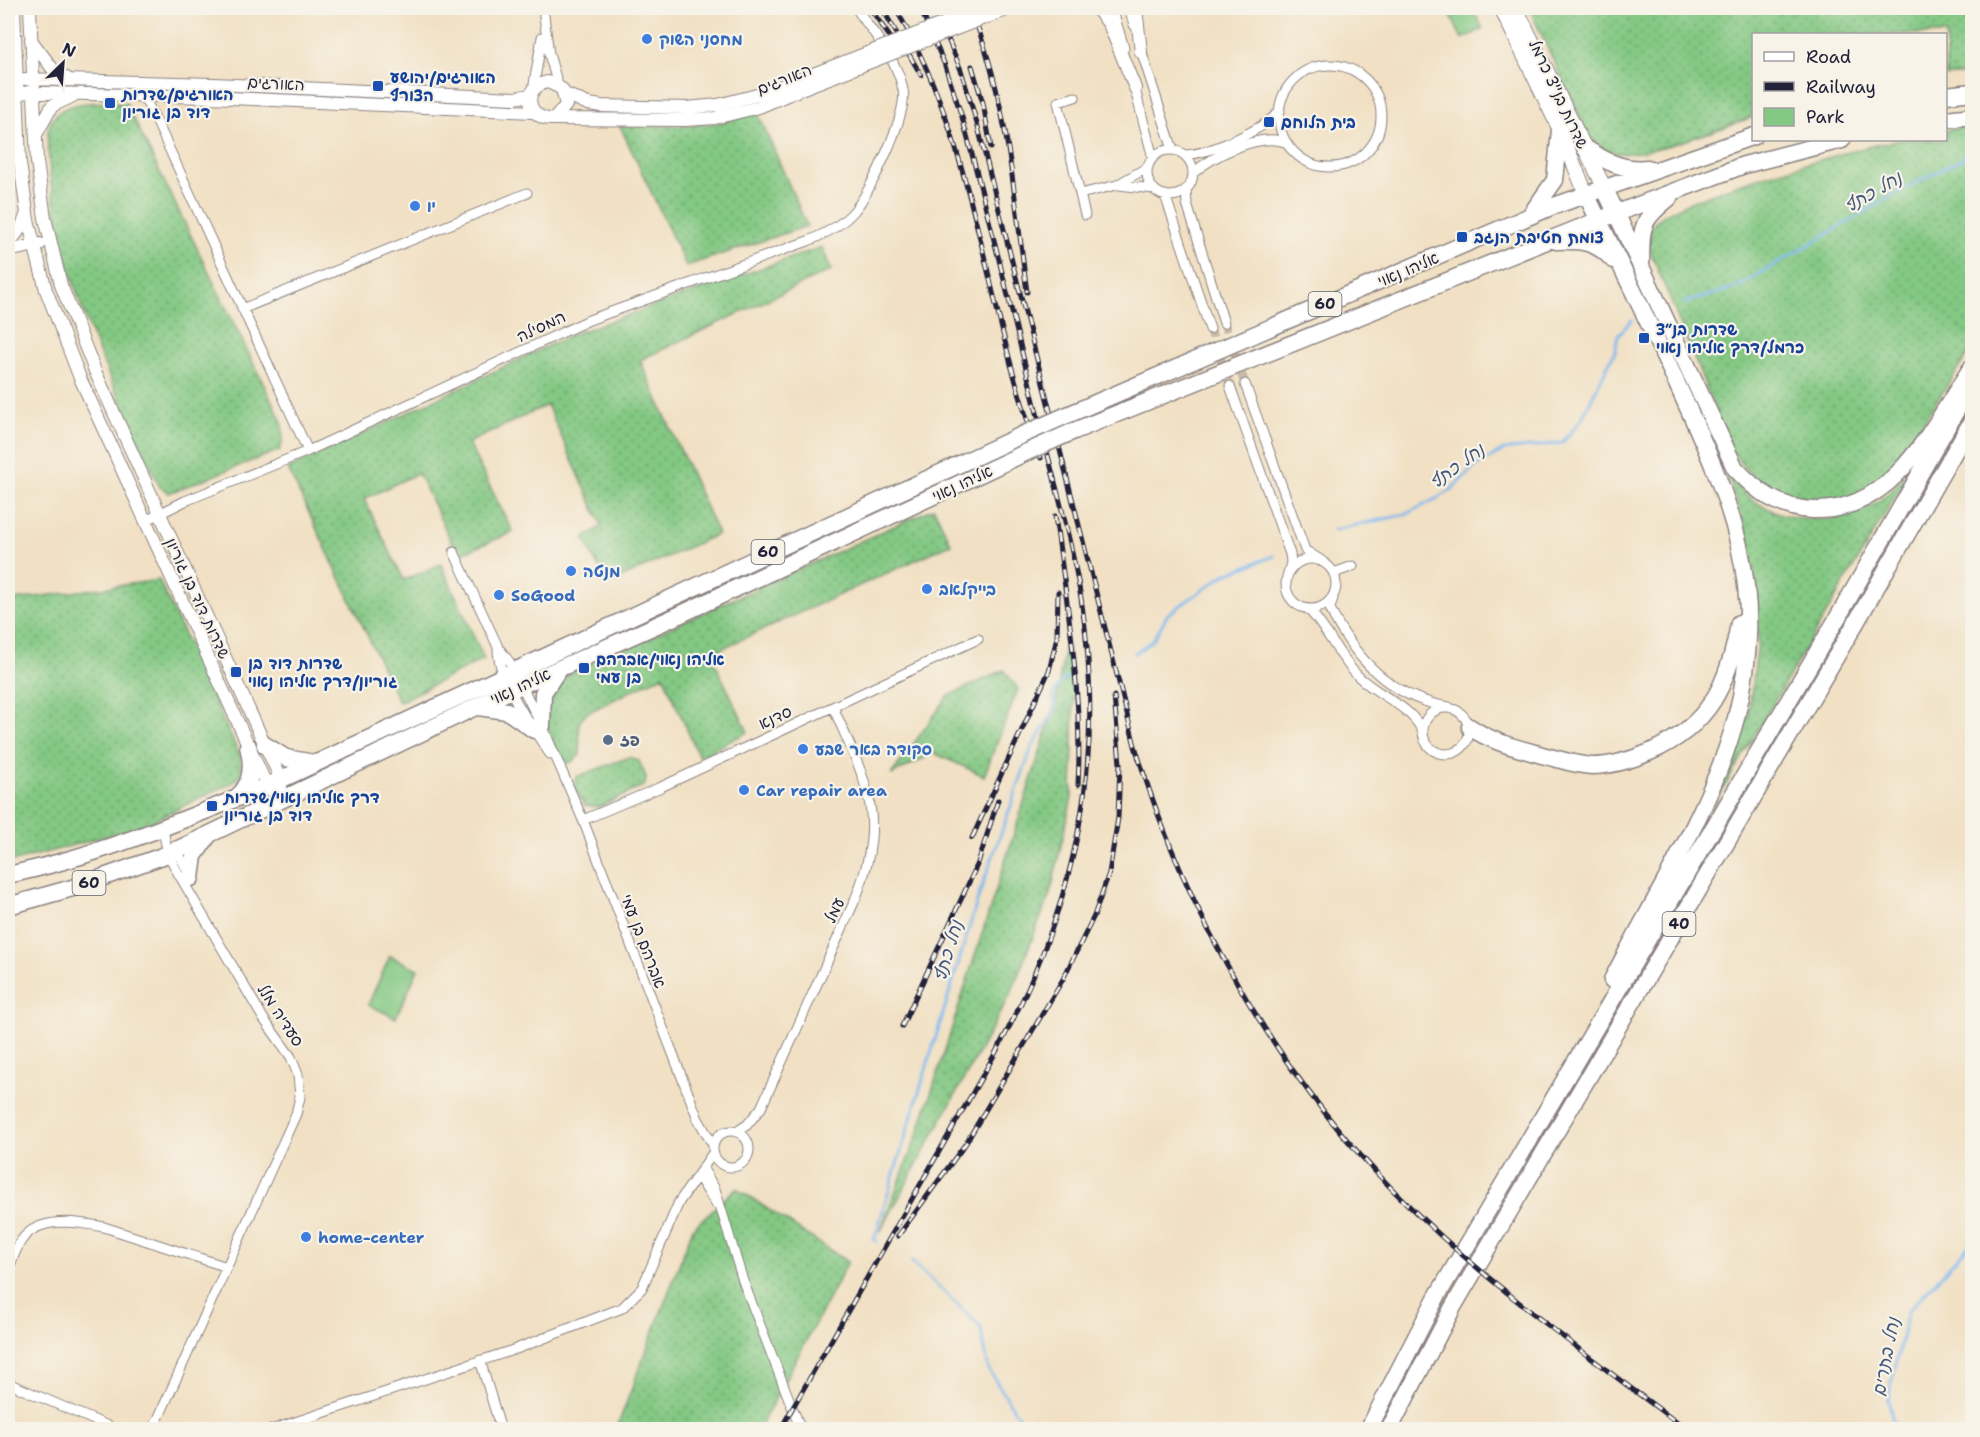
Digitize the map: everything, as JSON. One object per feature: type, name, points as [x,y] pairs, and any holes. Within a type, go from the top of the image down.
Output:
[{"type":"highway","points":[[1947,95],[1972,92]]},
{"type":"highway","points":[[1947,119],[1972,116]]},
{"type":"highway","points":[[1515,223],[1529,216],[1552,188],[1558,167],[1560,130]]},
{"type":"highway","name":"60","points":[[1586,194],[1752,137]]},
{"type":"highway","name":"60","points":[[1599,220],[1744,165],[1838,141]]},
{"type":"highway","points":[[1585,148],[1606,161],[1629,169],[1667,166]]},
{"type":"highway","points":[[1604,187],[1735,468],[1764,495],[1802,510],[1832,511],[1860,503],[1885,486],[1908,463],[1972,367]]},
{"type":"highway","points":[[1641,267],[1644,222],[1648,215],[1678,190]]},
{"type":"highway","points":[[1519,1158],[1689,831],[1721,761],[1736,718],[1749,631],[1746,583],[1730,506],[1712,461],[1586,194]]},
{"type":"highway","name":"אליהו נאוי","points":[[8,875],[91,854],[163,830],[513,680],[1022,435],[1586,194]]},
{"type":"highway","name":"אליהו נאוי","points":[[8,906],[76,887],[173,852],[474,708],[513,680],[561,668],[1074,431],[1599,220]]},
{"type":"highway","points":[[1543,241],[1589,242],[1607,253],[1624,274]]},
{"type":"highway","name":"40","points":[[1368,1430],[1436,1298],[1838,617],[1972,383]]},
{"type":"highway","name":"40","points":[[1389,1430],[1453,1307],[1848,637],[1972,421]]},
{"type":"highway","points":[[1470,727],[1491,740],[1576,764],[1592,766],[1624,762],[1689,730],[1717,695],[1734,653],[1741,596],[1738,538]]},
{"type":"highway","points":[[474,708],[487,706],[507,711],[538,728],[543,693],[561,668]]},
{"type":"highway","points":[[236,799],[246,788],[250,775],[248,746]]},
{"type":"highway","points":[[266,746],[286,758],[315,764]]},
{"type":"highway","points":[[191,878],[194,856],[211,833]]},
{"type":"main road","name":"שדרות בנ\"צ כרמל","points":[[1501,8],[1560,130],[1586,194]]},
{"type":"main road","name":"שדרות בנ\"צ כרמל","points":[[1516,8],[1604,187]]},
{"type":"street","name":"שדרות דוד בן גוריון","points":[[14,8],[12,92],[27,212],[34,246],[58,324],[248,746],[274,783]]},
{"type":"street","name":"שדרות דוד בן גוריון","points":[[30,8],[35,139],[50,242],[73,318],[266,746],[274,783],[281,800]]},
{"type":"street","points":[[543,8],[549,54],[566,105],[556,117],[544,118],[533,112],[532,92],[544,23]]},
{"type":"street","name":"המסילה","points":[[145,521],[185,501],[308,451],[589,320],[827,232],[844,221],[858,206],[902,116],[904,99],[899,76],[856,8]]},
{"type":"street","name":"האורגים","points":[[562,90],[588,104],[601,106],[687,108],[737,101],[798,85],[985,11],[1022,8]]},
{"type":"street","points":[[1096,8],[1109,24],[1135,88]]},
{"type":"street","points":[[1112,8],[1135,88],[1151,162],[1149,180],[1154,189]]},
{"type":"street","points":[[1129,8],[1173,150]]},
{"type":"street","points":[[1136,8],[1141,52]]},
{"type":"street","points":[[8,54],[15,39]]},
{"type":"street","points":[[31,39],[55,72],[71,81]]},
{"type":"street","points":[[1224,323],[1187,204],[1186,189],[1193,173],[1213,159],[1259,141],[1275,138],[1287,143],[1302,158],[1317,165],[1348,164],[1362,156],[1373,144],[1380,130],[1381,107],[1376,92],[1360,74],[1346,67],[1325,65],[1307,70],[1293,80],[1284,94],[1280,111],[1281,127],[1287,143]]},
{"type":"street","points":[[12,79],[33,86]]},
{"type":"street","name":"האורגים","points":[[12,92],[33,86],[71,81],[214,84],[515,98],[532,92]]},
{"type":"street","points":[[532,92],[543,83],[562,90]]},
{"type":"street","name":"האורגים","points":[[556,117],[686,120],[715,118],[759,107],[798,85]]},
{"type":"street","name":"האורגים","points":[[33,86],[80,93],[533,112]]},
{"type":"street","points":[[35,139],[52,106],[80,93]]},
{"type":"street","points":[[137,94],[147,103],[156,120],[308,451]]},
{"type":"street","points":[[156,120],[158,107],[166,95]]},
{"type":"street","points":[[1075,97],[1058,102],[1085,215]]},
{"type":"street","points":[[1184,155],[1194,154],[1249,133],[1262,126],[1280,111]]},
{"type":"street","points":[[8,116],[18,134]]},
{"type":"street","points":[[1117,185],[1162,152],[1173,150],[1184,155],[1191,163],[1193,173]]},
{"type":"street","points":[[1080,194],[1117,185],[1154,189],[1165,195],[1177,195],[1186,189]]},
{"type":"street","points":[[242,309],[527,193]]},
{"type":"street","points":[[1165,195],[1173,211],[1210,329]]},
{"type":"street","points":[[8,245],[22,226],[27,212]]},
{"type":"street","points":[[8,251],[50,242]]},
{"type":"street","points":[[1245,384],[1305,550],[1322,561],[1334,573],[1336,590],[1330,608],[1334,617],[1368,667],[1419,700],[1449,707],[1462,714],[1470,727],[1468,741],[1458,751],[1451,754],[1437,753],[1431,749],[1423,738],[1422,730],[1408,712],[1359,677],[1342,656],[1323,625],[1308,609]]},
{"type":"street","points":[[1230,386],[1290,554],[1291,562],[1286,590],[1289,597],[1300,607],[1308,609],[1322,607],[1333,598]]},
{"type":"street","name":"אברהם בן עמי","points":[[454,552],[513,680],[562,773],[583,820],[698,1119],[713,1149]]},
{"type":"street","points":[[1288,574],[1298,562],[1306,559],[1322,561]]},
{"type":"street","points":[[1334,573],[1353,566]]},
{"type":"street","name":"סדנא","points":[[583,820],[978,639]]},
{"type":"street","name":"עמל","points":[[747,1142],[754,1118],[864,879],[872,844],[872,807],[869,791],[833,707]]},
{"type":"street","points":[[1422,730],[1430,713],[1449,707]]},
{"type":"street","name":"סעדיה מלל","points":[[153,1430],[283,1144],[296,1114],[300,1097],[298,1075],[291,1057],[263,1018],[200,910],[163,830]]},
{"type":"street","name":"סעדיה מלל","points":[[173,852],[191,878],[200,910]]},
{"type":"street","name":"עמל","points":[[736,1132],[754,1118]]},
{"type":"street","points":[[698,1119],[722,1133],[736,1132],[747,1142],[749,1152],[744,1162],[735,1167],[703,1172]]},
{"type":"street","points":[[271,1430],[516,1349],[622,1308],[642,1288],[678,1202],[703,1172],[722,1133]]},
{"type":"street","points":[[713,1149],[717,1161],[724,1167]]},
{"type":"street","points":[[703,1172],[723,1215],[743,1281],[801,1430]]},
{"type":"street","points":[[8,1271],[26,1235],[42,1225],[58,1223],[86,1223],[104,1227],[227,1267]]},
{"type":"street","points":[[480,1360],[501,1430]]},
{"type":"street","points":[[8,1383],[117,1430]]},
{"type":"green space","points":[[1447,8],[1472,8],[1483,29],[1462,39]]},
{"type":"green space","points":[[1529,8],[1972,8],[1972,73],[1947,76],[1947,33],[1752,33],[1752,117],[1680,142],[1638,152],[1608,151],[1589,137]]},
{"type":"green space","points":[[82,103],[126,103],[282,422],[283,438],[280,450],[169,493],[160,487],[124,409],[75,288],[54,205],[49,162],[49,129],[51,122],[59,112]]},
{"type":"green space","points":[[757,111],[807,226],[686,266],[620,126],[707,124],[724,122]]},
{"type":"green space","points":[[1972,126],[1972,348],[1896,463],[1865,490],[1845,500],[1825,503],[1793,500],[1769,491],[1752,476],[1733,453],[1649,248],[1653,225],[1666,214],[1692,201],[1767,175],[1895,141],[1947,141],[1947,130]]},
{"type":"green space","points":[[822,247],[831,270],[640,360],[718,534],[607,584],[584,538],[602,526],[547,405],[468,443],[513,532],[458,555],[418,473],[364,499],[404,580],[441,564],[484,659],[399,702],[288,469],[573,334]]},
{"type":"green space","points":[[1922,451],[1710,811],[1748,716],[1758,643],[1756,590],[1749,539],[1727,474],[1751,499],[1775,512],[1805,519],[1837,518],[1867,508],[1880,500],[1897,483]]},
{"type":"green space","points":[[934,508],[951,544],[714,652],[713,659],[748,732],[699,757],[663,675],[585,714],[579,723],[580,755],[570,763],[561,763],[550,736],[546,715],[552,696],[570,673]]},
{"type":"green space","points":[[159,580],[240,756],[241,771],[236,781],[140,827],[8,863],[8,601]]},
{"type":"green space","points":[[1066,638],[1074,692],[1072,797],[1051,891],[1011,993],[879,1234],[919,1131],[1056,702]]},
{"type":"green space","points":[[1004,670],[1018,689],[984,776],[934,753],[891,775],[948,696]]},
{"type":"green space","points":[[629,757],[639,761],[646,777],[645,785],[600,807],[585,806],[574,787],[576,777]]},
{"type":"green space","points":[[390,956],[418,969],[396,1018],[368,1005]]},
{"type":"green space","points":[[736,1188],[848,1262],[759,1429],[616,1430],[693,1228]]},
{"type":"waterway","name":"נחל כתף","points":[[1684,303],[1737,287],[1902,190],[1962,159],[1972,142]]},
{"type":"waterway","name":"נחל כתף","points":[[1334,530],[1407,514],[1449,492],[1474,467],[1504,450],[1562,443],[1581,420],[1615,351],[1618,335],[1632,320]]},
{"type":"waterway","name":"נחל כתף","points":[[1135,653],[1153,640],[1168,614],[1226,574],[1274,556]]},
{"type":"waterway","name":"נחל כתף","points":[[877,1241],[874,1240],[980,892],[1032,747],[1056,709],[1053,696],[1062,680],[1068,678]]},
{"type":"waterway","name":"נחל בתרים","points":[[1895,1430],[1888,1399],[1908,1311],[1972,1242]]},
{"type":"waterway","name":"נחל כתף","points":[[911,1261],[980,1326],[989,1370],[1027,1430]]},
{"type":"tunnel","points":[[1224,323],[1245,384]]},
{"type":"tunnel","points":[[1210,329],[1230,386]]},
{"type":"railway","points":[[870,8],[892,40]]},
{"type":"railway","points":[[882,8],[921,75]]},
{"type":"railway","points":[[895,8],[923,60],[945,115],[963,171],[1006,345],[1041,458]]},
{"type":"railway","points":[[780,1430],[996,1052],[1023,998],[1046,944],[1064,889],[1078,833],[1086,776],[1090,718],[1088,659],[1081,598],[1071,549],[962,117],[944,63],[920,8]]},
{"type":"railway","points":[[935,8],[961,70],[978,127],[1135,746],[1156,808],[1207,927],[1238,985],[1310,1094],[1351,1145],[1395,1192],[1464,1257],[1500,1287],[1687,1430]]},
{"type":"railway","points":[[970,8],[983,42],[1001,112],[1008,147],[1027,292]]},
{"type":"railway","points":[[972,66],[983,103],[991,148]]},
{"type":"railway","points":[[1055,516],[1076,684],[1078,785]]},
{"type":"railway","points":[[972,838],[1049,671],[1057,637],[1058,592]]},
{"type":"railway","points":[[898,1236],[966,1143],[1063,979],[1094,916],[1109,873],[1118,818],[1120,764],[1114,696]]},
{"type":"railway","points":[[902,1026],[978,863],[998,800]]},
{"type":"place","name":"מחסני השוק","points":[[647,39]]},
{"type":"place","name":"האורגים/יהושע הצורף","points":[[378,86]]},
{"type":"place","name":"האורגים/שדרות דוד בן גוריון","points":[[110,103]]},
{"type":"place","name":"בית הלוחם","points":[[1269,122]]},
{"type":"place","name":"יו","points":[[415,206]]},
{"type":"place","name":"צומת חטיבת הנגב","points":[[1462,237]]},
{"type":"place","name":"שדרות בנ״צ כרמל/דרך אליהו נאוי","points":[[1644,338]]},
{"type":"place","name":"מנטה","points":[[571,571]]},
{"type":"place","name":"בייקלאב","points":[[927,589]]},
{"type":"place","name":"SoGood","points":[[499,595]]},
{"type":"place","name":"אליהו נאוי/אברהם בן עמי","points":[[584,668]]},
{"type":"place","name":"שדרות דוד בן גוריון/דרך אליהו נאוי","points":[[236,672]]},
{"type":"place","name":"פז","points":[[608,740]]},
{"type":"place","name":"סקודה באר שבע","points":[[803,749]]},
{"type":"place","name":"Car repair area","points":[[744,790]]},
{"type":"place","name":"דרך אליהו נאוי/שדרות דוד בן גוריון","points":[[212,806]]},
{"type":"place","name":"home-center","points":[[306,1237]]}]
